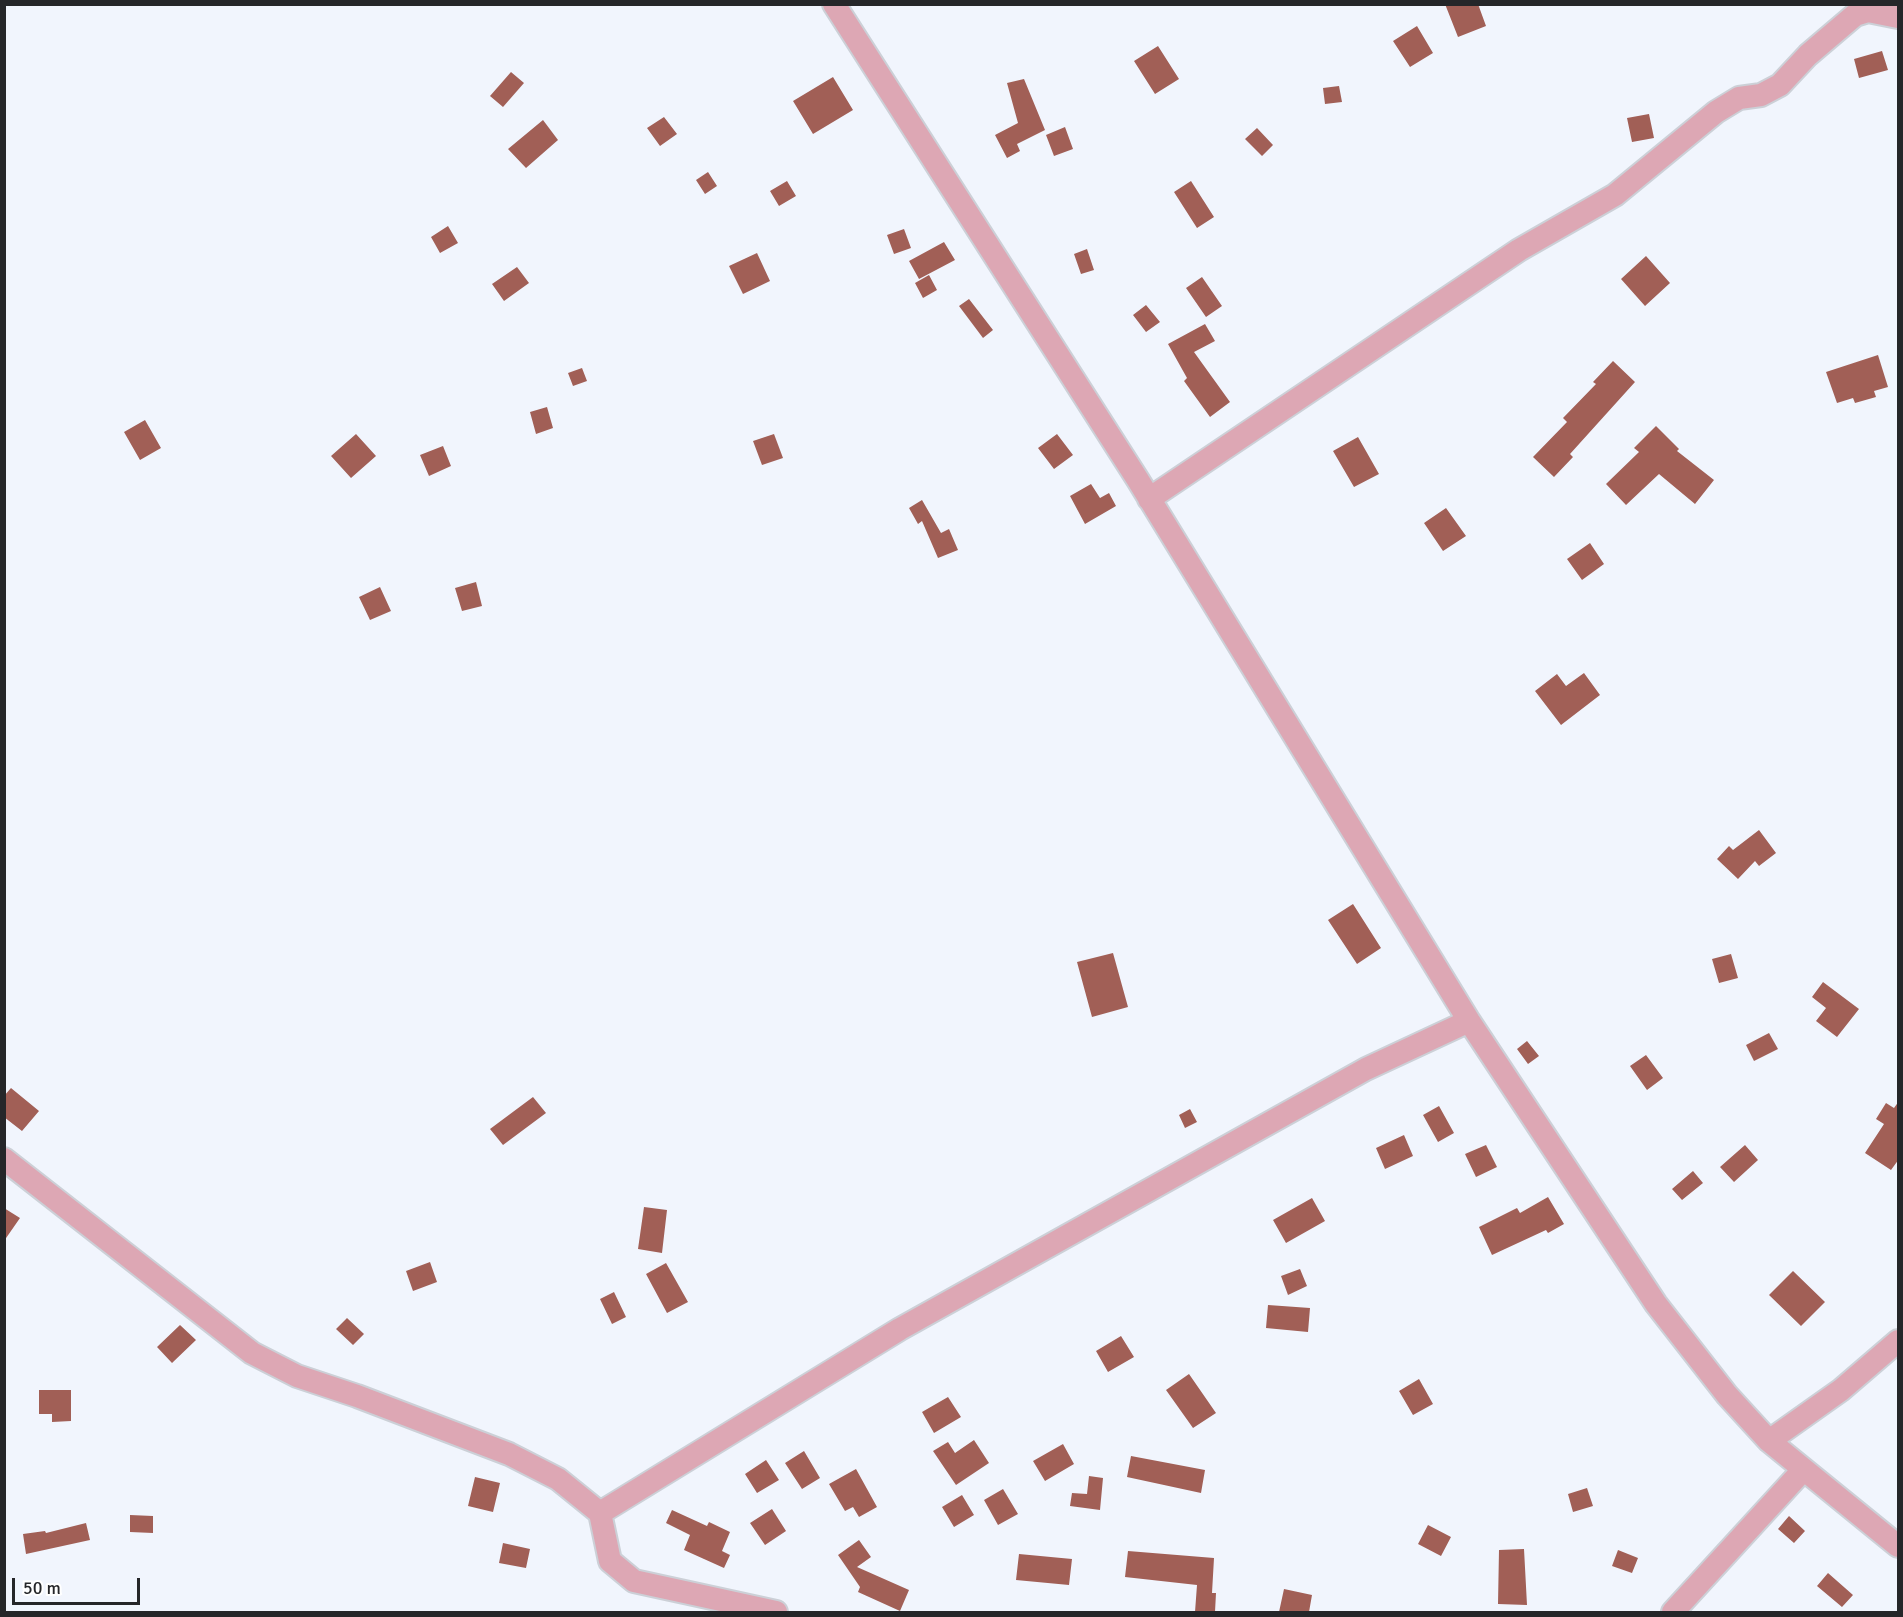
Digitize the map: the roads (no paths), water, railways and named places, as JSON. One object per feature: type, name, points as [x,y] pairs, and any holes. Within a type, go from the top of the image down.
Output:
[{"type":"street","points":[[834,4],[1149,499],[1469,1021],[1656,1304],[1727,1395],[1769,1441],[1899,1546]]},
{"type":"street","points":[[1149,499],[1520,250],[1615,195],[1716,112],[1739,98],[1761,95],[1780,85],[1808,55],[1855,15],[1868,11],[1899,17]]},
{"type":"street","points":[[600,1513],[910,1323],[1366,1069],[1469,1021]]},
{"type":"street","points":[[4,1159],[252,1353],[297,1376],[357,1396],[509,1454],[558,1479],[600,1513],[610,1561],[633,1581],[776,1612]]},
{"type":"street","points":[[1769,1441],[1841,1390],[1899,1341]]},
{"type":"street","points":[[1673,1612],[1803,1470]]}]
